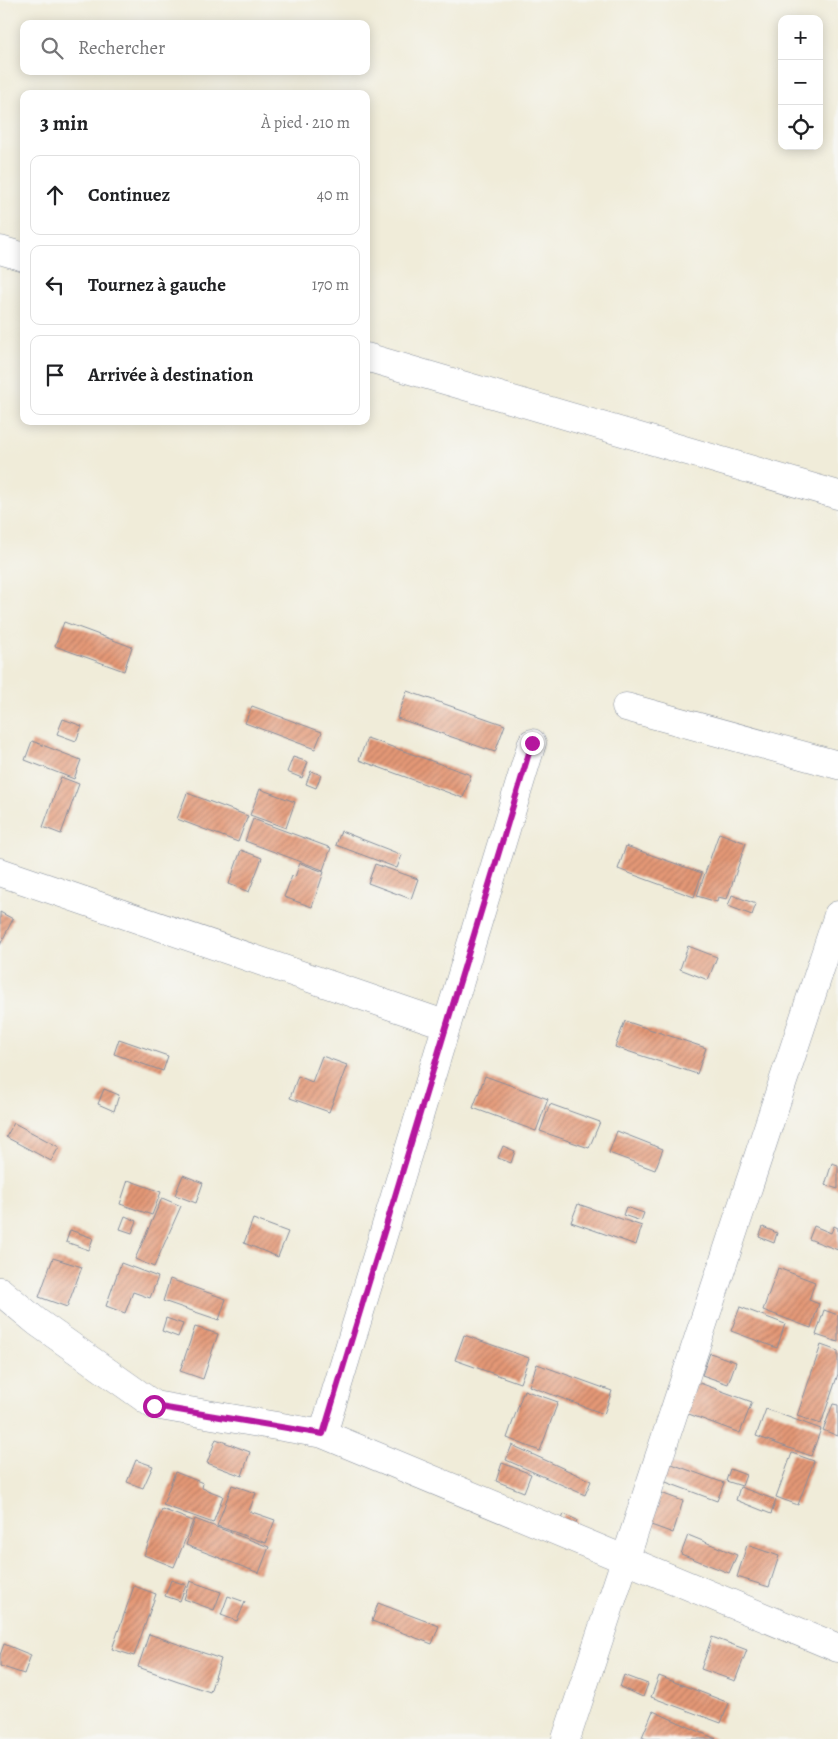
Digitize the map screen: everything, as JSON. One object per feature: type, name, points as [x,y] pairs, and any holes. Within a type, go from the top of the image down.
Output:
[{"type":"street","points":[[0,250],[20,256]]},
{"type":"street","points":[[370,358],[838,495]]},
{"type":"street","points":[[626,707],[838,765]]},
{"type":"street","points":[[323,1434],[532,743]]},
{"type":"street","points":[[0,872],[446,1025]]},
{"type":"street","points":[[566,1739],[624,1558],[838,915]]},
{"type":"street","points":[[0,1291],[37,1322],[154,1406],[323,1434],[838,1648]]},
{"type":"building","points":[[64,622],[132,647],[124,671],[55,646]]},
{"type":"building","points":[[407,691],[505,725],[495,752],[397,718]]},
{"type":"building","points":[[252,706],[322,732],[315,749],[245,723]]},
{"type":"building","points":[[63,719],[82,726],[76,741],[57,734]]},
{"type":"building","points":[[367,738],[471,775],[463,798],[359,760]]},
{"type":"building","points":[[32,741],[81,760],[74,779],[25,760]]},
{"type":"building","points":[[293,757],[308,762],[302,778],[287,772]]},
{"type":"building","points":[[311,771],[321,775],[316,788],[306,784]]},
{"type":"building","points":[[61,777],[79,784],[61,834],[43,827]]},
{"type":"building","points":[[260,789],[295,802],[286,828],[250,815]]},
{"type":"building","points":[[187,793],[248,816],[238,842],[177,819]]},
{"type":"building","points":[[253,819],[331,848],[323,870],[245,841]]},
{"type":"building","points":[[341,831],[402,855],[397,868],[336,845]]},
{"type":"building","points":[[719,833],[746,843],[727,899],[718,897],[717,902],[697,896]]},
{"type":"building","points":[[626,846],[702,873],[694,897],[618,869]]},
{"type":"building","points":[[241,850],[262,858],[249,892],[229,884]]},
{"type":"building","points":[[300,863],[324,872],[312,907],[284,897],[292,876],[295,877]]},
{"type":"building","points":[[375,864],[418,879],[411,899],[368,883]]},
{"type":"building","points":[[732,895],[756,904],[752,915],[728,906]]},
{"type":"building","points":[[0,912],[13,919],[0,945]]},
{"type":"building","points":[[688,946],[717,957],[708,980],[680,969]]},
{"type":"building","points":[[625,1021],[706,1048],[697,1074],[615,1047]]},
{"type":"building","points":[[119,1039],[168,1056],[163,1071],[114,1054]]},
{"type":"building","points":[[322,1056],[347,1065],[329,1112],[290,1098],[298,1076],[312,1082]]},
{"type":"building","points":[[485,1076],[548,1099],[536,1131],[473,1108]]},
{"type":"building","points":[[104,1089],[119,1095],[114,1111],[98,1104]]},
{"type":"building","points":[[550,1104],[600,1122],[589,1148],[540,1131]]},
{"type":"building","points":[[14,1123],[59,1147],[51,1161],[6,1137]]},
{"type":"building","points":[[617,1131],[663,1149],[655,1170],[609,1153]]},
{"type":"building","points":[[503,1146],[515,1151],[511,1163],[498,1158]]},
{"type":"building","points":[[832,1163],[838,1165],[838,1189],[825,1185]]},
{"type":"building","points":[[183,1175],[203,1183],[196,1203],[175,1195]]},
{"type":"building","points":[[128,1180],[161,1192],[152,1215],[120,1204]]},
{"type":"building","points":[[162,1198],[181,1206],[154,1267],[135,1259]]},
{"type":"building","points":[[578,1204],[642,1226],[636,1245],[571,1222]]},
{"type":"building","points":[[626,1207],[644,1213],[641,1221],[623,1215]]},
{"type":"building","points":[[125,1216],[137,1221],[132,1233],[120,1229]]},
{"type":"building","points":[[253,1219],[288,1232],[278,1257],[244,1243]]},
{"type":"building","points":[[814,1226],[831,1233],[834,1226],[838,1228],[838,1250],[809,1239]]},
{"type":"building","points":[[763,1227],[777,1233],[774,1243],[759,1237]]},
{"type":"building","points":[[70,1230],[93,1238],[89,1250],[66,1242]]},
{"type":"building","points":[[53,1258],[82,1267],[67,1307],[39,1297]]},
{"type":"building","points":[[121,1263],[158,1277],[150,1298],[133,1292],[125,1313],[106,1306]]},
{"type":"building","points":[[778,1268],[815,1282],[809,1300],[819,1304],[811,1328],[763,1310]]},
{"type":"building","points":[[170,1279],[226,1299],[219,1320],[163,1301]]},
{"type":"building","points":[[740,1307],[785,1324],[777,1348],[731,1331]]},
{"type":"building","points":[[824,1310],[838,1315],[838,1342],[816,1335]]},
{"type":"building","points":[[166,1318],[183,1324],[178,1337],[162,1331]]},
{"type":"building","points":[[195,1327],[218,1334],[203,1379],[180,1371]]},
{"type":"building","points":[[464,1335],[529,1358],[520,1383],[455,1360]]},
{"type":"building","points":[[821,1345],[838,1351],[838,1374],[821,1424],[797,1416]]},
{"type":"building","points":[[710,1353],[736,1362],[728,1384],[702,1375]]},
{"type":"building","points":[[537,1364],[612,1391],[604,1414],[529,1386]]},
{"type":"building","points":[[697,1382],[752,1402],[740,1433],[686,1413]]},
{"type":"building","points":[[524,1390],[558,1402],[540,1451],[507,1438]]},
{"type":"building","points":[[833,1404],[838,1405],[838,1436],[823,1430]]},
{"type":"building","points":[[766,1409],[821,1429],[811,1456],[756,1436]]},
{"type":"building","points":[[216,1439],[250,1452],[242,1476],[207,1463]]},
{"type":"building","points":[[512,1445],[591,1481],[585,1495],[506,1460]]},
{"type":"building","points":[[792,1453],[814,1461],[798,1505],[776,1497]]},
{"type":"building","points":[[136,1460],[153,1466],[143,1488],[127,1482]]},
{"type":"building","points":[[502,1463],[531,1474],[524,1492],[496,1481]]},
{"type":"building","points":[[669,1463],[724,1483],[717,1501],[663,1481]]},
{"type":"building","points":[[730,1469],[746,1475],[742,1486],[726,1481]]},
{"type":"building","points":[[175,1472],[203,1483],[202,1488],[223,1496],[213,1523],[163,1505]]},
{"type":"building","points":[[232,1485],[256,1493],[249,1511],[275,1520],[266,1543],[217,1526]]},
{"type":"building","points":[[740,1487],[776,1500],[771,1514],[736,1500]]},
{"type":"building","points":[[661,1493],[683,1501],[673,1533],[651,1525]]},
{"type":"building","points":[[162,1509],[193,1521],[174,1567],[144,1555]]},
{"type":"building","points":[[564,1514],[577,1520],[573,1532],[559,1527]]},
{"type":"building","points":[[195,1519],[269,1547],[259,1573],[186,1545]]},
{"type":"building","points":[[688,1535],[737,1555],[729,1573],[681,1554]]},
{"type":"building","points":[[747,1545],[779,1556],[769,1587],[737,1577]]},
{"type":"building","points":[[171,1580],[186,1585],[180,1601],[165,1596]]},
{"type":"building","points":[[190,1581],[221,1592],[214,1610],[184,1599]]},
{"type":"building","points":[[134,1586],[156,1594],[134,1656],[112,1649]]},
{"type":"building","points":[[228,1596],[245,1602],[237,1621],[221,1615]]},
{"type":"building","points":[[378,1603],[439,1626],[432,1644],[372,1621]]},
{"type":"building","points":[[149,1634],[221,1659],[210,1692],[138,1667]]},
{"type":"building","points":[[712,1637],[747,1650],[735,1681],[701,1669]]},
{"type":"building","points":[[4,1644],[31,1655],[24,1674],[0,1666],[0,1655]]},
{"type":"building","points":[[624,1675],[648,1684],[643,1697],[620,1687]]},
{"type":"building","points":[[659,1676],[729,1703],[721,1723],[651,1697]]},
{"type":"building","points":[[653,1711],[716,1739],[646,1739],[642,1737]]},
{"type":"route","points":[[154,1406],[323,1434],[532,743]]}]
